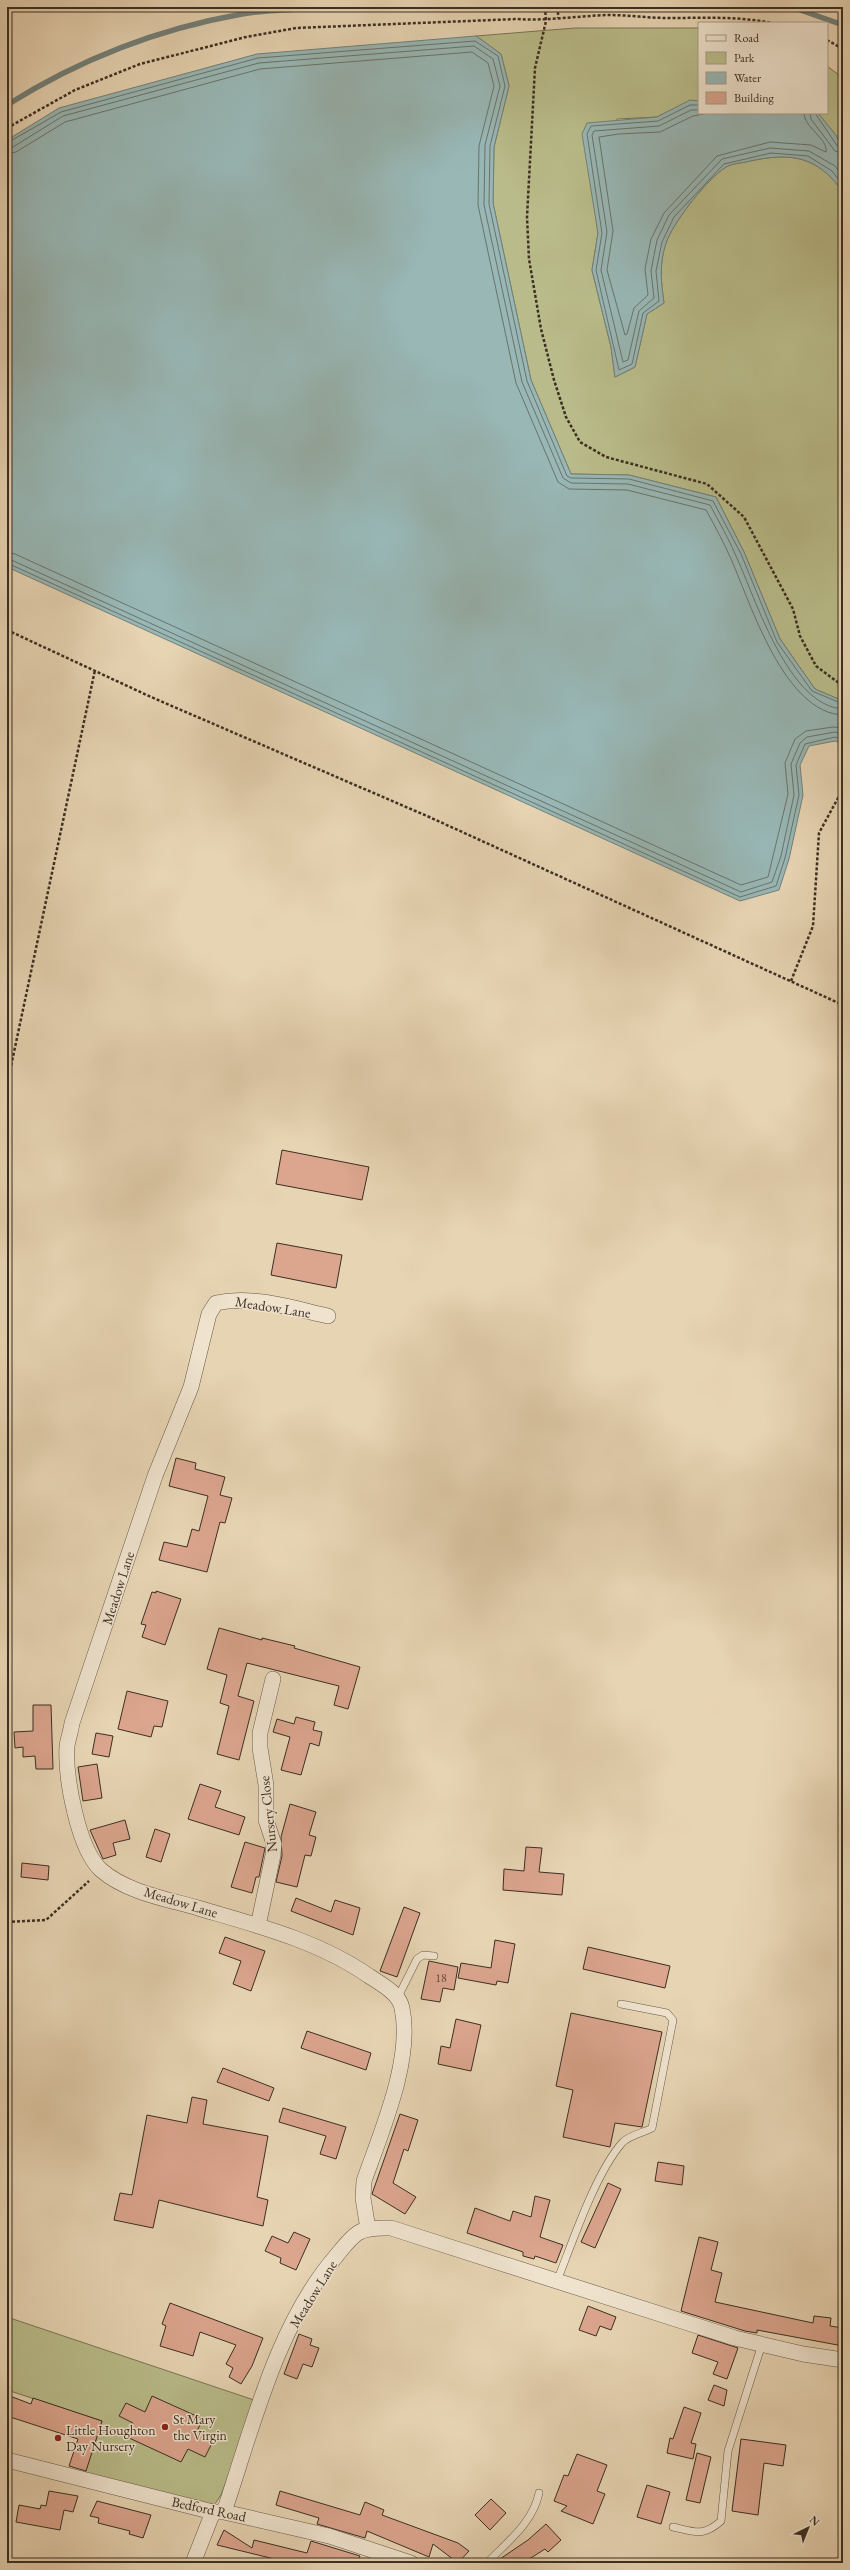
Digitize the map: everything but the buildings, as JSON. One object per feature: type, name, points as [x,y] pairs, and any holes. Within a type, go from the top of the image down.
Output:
[{"type":"street","name":"Meadow Lane","points":[[193,2563],[218,2512],[296,2315],[325,2268],[358,2233],[368,2229],[363,2198],[364,2181],[398,2081],[403,2038],[402,2007],[397,1999],[382,1984],[362,1971],[323,1951],[258,1926],[153,1895],[116,1881],[101,1870],[92,1859],[86,1845],[71,1798],[67,1746],[72,1723],[156,1476],[191,1387],[209,1314],[216,1303],[233,1299],[266,1303],[328,1316]]},
{"type":"street","name":"Nursery Close","points":[[258,1926],[274,1844],[266,1820],[266,1785],[260,1748],[260,1733],[273,1679]]},
{"type":"street","points":[[368,2229],[390,2228],[735,2338],[803,2354],[843,2360]]},
{"type":"street","name":"Bedford Road","points":[[7,2460],[218,2512],[329,2536],[410,2563]]},
{"type":"lane","points":[[397,1999],[417,1959],[423,1954],[434,1956]]},
{"type":"lane","points":[[557,2281],[580,2222],[608,2165],[623,2142],[652,2128],[673,2020],[667,2013],[621,2004]]},
{"type":"lane","points":[[673,2527],[701,2533],[712,2529],[721,2521],[730,2445],[762,2344]]},
{"type":"lane","points":[[487,2563],[530,2518],[536,2508],[539,2493]]},
{"type":"path","points":[[545,7],[546,21],[535,68],[527,217],[529,258],[541,329],[554,380],[566,417],[580,442],[606,457],[707,484],[744,517],[793,609],[800,636],[816,666],[843,686]]},
{"type":"path","points":[[558,7],[558,18]]},
{"type":"path","points":[[7,128],[76,90],[140,64],[246,37],[296,28],[517,19],[546,21],[558,18],[608,15],[668,18],[714,16],[764,22]]},
{"type":"path","points":[[828,41],[843,49]]},
{"type":"path","points":[[7,630],[236,734],[427,816],[843,1005]]},
{"type":"path","points":[[7,1085],[95,670]]},
{"type":"path","points":[[791,981],[813,926],[819,834],[838,798],[843,796]]},
{"type":"path","points":[[7,1922],[46,1920],[101,1870]]},
{"type":"green space","points":[[575,28],[698,28],[698,101],[690,101],[657,117],[617,119],[588,160],[598,233],[592,270],[611,347],[615,377],[635,367],[647,314],[664,303],[661,280],[662,258],[670,234],[683,213],[701,190],[726,167],[765,158],[791,157],[813,164],[833,180],[843,192],[843,701],[815,689],[780,639],[744,552],[716,497],[629,475],[571,474],[531,380],[493,203],[494,147],[509,86],[501,54],[476,36]]},
{"type":"green space","points":[[828,67],[843,78],[843,148],[835,134],[818,114],[828,114]]},
{"type":"green space","points":[[7,2317],[257,2401],[221,2495],[215,2504],[198,2503],[85,2473],[102,2421],[7,2390]]},
{"type":"water","points":[[476,36],[501,54],[509,86],[494,147],[493,203],[531,380],[571,474],[629,475],[716,497],[744,552],[780,639],[815,689],[843,701],[843,744],[835,741],[809,746],[800,765],[803,795],[789,859],[779,890],[740,901],[7,567],[7,140],[59,108],[257,54]]},
{"type":"water","points":[[690,100],[698,101],[698,114],[819,114],[835,134],[843,148],[843,192],[833,180],[813,164],[791,157],[765,158],[726,167],[701,190],[683,213],[670,234],[662,258],[661,280],[664,303],[647,314],[635,367],[615,377],[611,347],[592,270],[598,233],[582,134],[587,123],[657,117]]},
{"type":"waterway","points":[[7,105],[35,88],[91,60],[150,37],[180,28],[210,20],[256,12],[351,7]]},
{"type":"waterway","points":[[792,7],[843,25]]},
{"type":"place","name":"St Mary the Virgin","points":[[165,2427]]},
{"type":"place","name":"Little Houghton Day Nursery","points":[[58,2438]]}]
